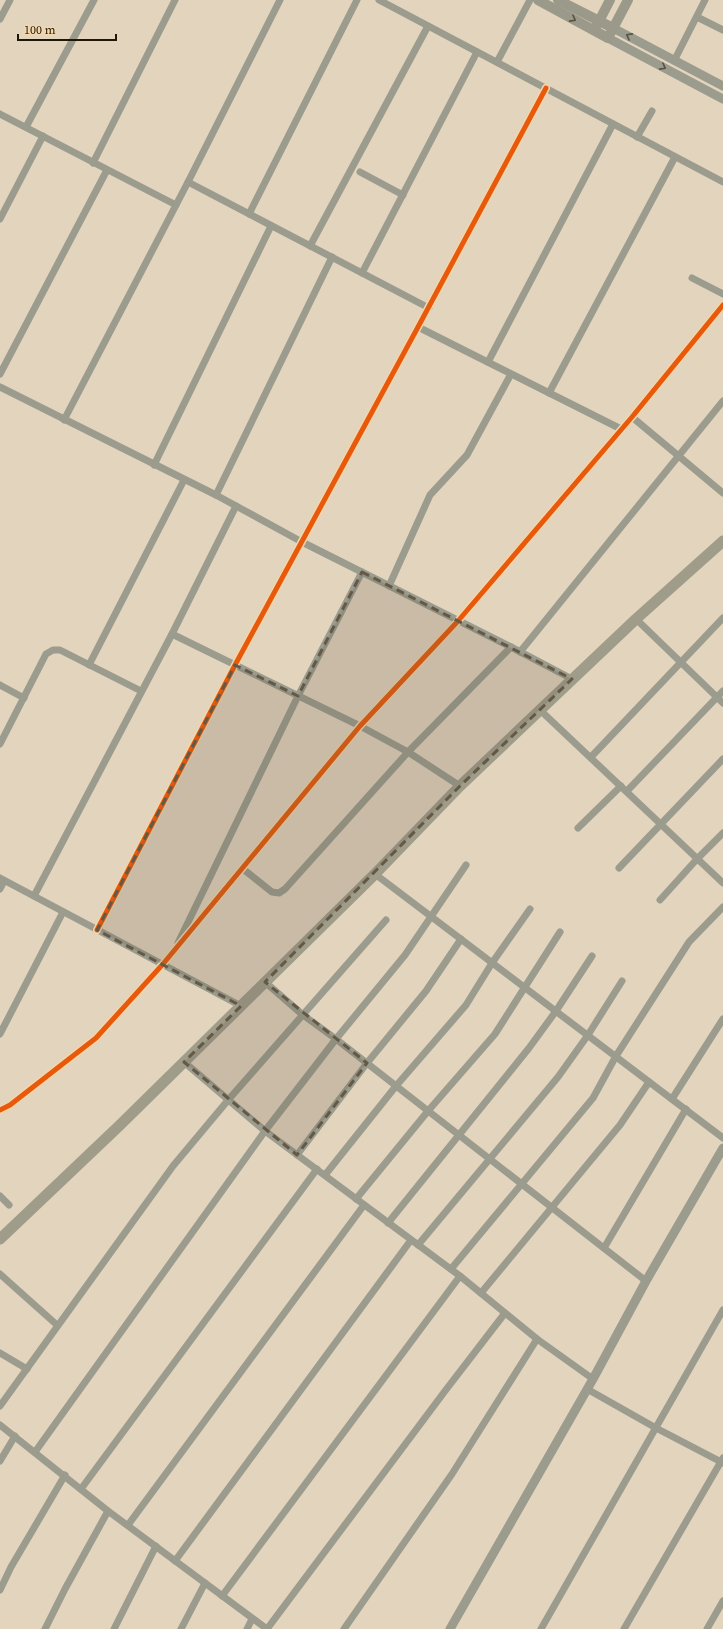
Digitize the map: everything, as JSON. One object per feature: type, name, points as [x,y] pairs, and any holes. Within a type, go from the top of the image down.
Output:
[{"type":"main road","points":[[538,0],[608,38],[628,0]]},
{"type":"main road","points":[[558,0],[613,28]]},
{"type":"main road","points":[[594,30],[610,0]]},
{"type":"main road","points":[[0,1239],[120,1125],[241,1006],[375,874],[460,786],[572,679],[723,541]]},
{"type":"street","points":[[0,19],[10,0]]},
{"type":"street","points":[[26,127],[94,0]]},
{"type":"street","points":[[93,163],[175,0]]},
{"type":"street","points":[[64,420],[188,182],[280,0]]},
{"type":"street","points":[[249,214],[357,0]]},
{"type":"street","points":[[379,0],[723,182]]},
{"type":"street","points":[[497,62],[530,0]]},
{"type":"street","points":[[674,60],[705,0]]},
{"type":"street","points":[[697,17],[723,30]]},
{"type":"street","points":[[310,246],[428,26]]},
{"type":"street","points":[[613,28],[723,86]]},
{"type":"street","points":[[608,38],[723,99]]},
{"type":"street","points":[[362,273],[477,52]]},
{"type":"street","points":[[97,930],[234,665],[429,308],[546,88]]},
{"type":"street","points":[[637,137],[652,110]]},
{"type":"street","points":[[0,114],[176,205]]},
{"type":"street","points":[[488,362],[613,124]]},
{"type":"street","points":[[0,219],[43,136]]},
{"type":"street","points":[[549,393],[675,157]]},
{"type":"street","points":[[0,374],[107,170]]},
{"type":"street","points":[[360,172],[403,195]]},
{"type":"street","points":[[188,182],[429,308]]},
{"type":"street","points":[[154,465],[272,226]]},
{"type":"street","points":[[216,495],[332,257]]},
{"type":"street","points":[[692,278],[723,294]]},
{"type":"street","points":[[0,1110],[10,1105],[96,1038],[172,954],[360,726],[458,621],[632,417],[723,305]]},
{"type":"street","points":[[418,327],[621,429]]},
{"type":"street","points":[[389,586],[430,495],[467,455],[511,374]]},
{"type":"street","points":[[0,387],[216,495],[302,542],[572,679]]},
{"type":"street","points":[[520,652],[723,401]]},
{"type":"street","points":[[632,417],[723,493]]},
{"type":"street","points":[[88,665],[184,480]]},
{"type":"street","points":[[34,896],[172,634],[236,506]]},
{"type":"street","points":[[172,954],[298,696],[362,572]]},
{"type":"street","points":[[591,757],[723,618]]},
{"type":"street","points":[[636,620],[723,703]]},
{"type":"street","points":[[172,634],[360,726],[408,752],[460,786]]},
{"type":"street","points":[[243,868],[272,892],[279,893],[408,752],[511,647]]},
{"type":"street","points":[[0,744],[2,736],[24,698],[46,654],[53,650],[60,650],[141,691]]},
{"type":"street","points":[[0,685],[24,698]]},
{"type":"street","points":[[578,828],[624,789],[723,691]]},
{"type":"street","points":[[540,710],[723,883]]},
{"type":"street","points":[[619,868],[723,759]]},
{"type":"street","points":[[660,900],[723,833]]},
{"type":"street","points":[[35,1452],[265,1131],[336,1039],[405,955],[466,865]]},
{"type":"street","points":[[375,874],[723,1138]]},
{"type":"street","points":[[0,889],[2,880],[241,1006]]},
{"type":"street","points":[[451,1269],[593,1098],[616,1056],[689,942],[723,907]]},
{"type":"street","points":[[325,1176],[396,1086],[466,1005],[492,963],[530,909]]},
{"type":"street","points":[[0,1034],[63,912]]},
{"type":"street","points":[[0,1406],[173,1166],[229,1099],[386,920]]},
{"type":"street","points":[[356,1199],[428,1111],[495,1034],[560,932]]},
{"type":"street","points":[[297,1155],[367,1064],[426,991],[461,939]]},
{"type":"street","points":[[388,1223],[529,1048],[556,1011],[592,956]]},
{"type":"street","points":[[418,1245],[558,1077],[588,1035],[622,981]]},
{"type":"street","points":[[265,982],[303,1015],[336,1039],[646,1281]]},
{"type":"street","points":[[672,1099],[723,1019]]},
{"type":"street","points":[[184,1062],[265,1131],[451,1269],[537,1340],[593,1379]]},
{"type":"street","points":[[481,1293],[620,1125],[649,1082]]},
{"type":"street","points":[[604,1248],[686,1109]]},
{"type":"street","points":[[450,1629],[593,1379],[646,1281],[723,1148]]},
{"type":"street","points":[[81,1489],[317,1169]]},
{"type":"street","points":[[0,1196],[9,1205]]},
{"type":"street","points":[[128,1525],[364,1205]]},
{"type":"street","points":[[175,1561],[411,1240]]},
{"type":"street","points":[[0,1274],[58,1325]]},
{"type":"street","points":[[222,1596],[460,1276]]},
{"type":"street","points":[[542,1629],[723,1310]]},
{"type":"street","points":[[0,1425],[108,1511],[267,1629],[445,1390],[505,1313]]},
{"type":"street","points":[[344,1629],[452,1474],[537,1340]]},
{"type":"street","points":[[0,1353],[26,1369]]},
{"type":"street","points":[[587,1389],[656,1428],[722,1461],[624,1629]]},
{"type":"street","points":[[0,1461],[15,1436]]},
{"type":"street","points":[[0,1590],[11,1567],[64,1475]]},
{"type":"street","points":[[45,1629],[108,1511]]},
{"type":"street","points":[[114,1629],[156,1546]]},
{"type":"street","points":[[181,1629],[205,1583]]},
{"type":"street","points":[[707,1629],[723,1601]]},
{"type":"street","points":[[247,1629],[252,1619]]},
{"type":"highlighted area","points":[[362,572],[572,679],[460,786],[265,982],[367,1063],[297,1155],[184,1062],[241,1006],[97,930],[235,665],[298,696]]},
{"type":"cycle path","points":[[97,930],[235,665],[546,88]]},
{"type":"cycle path","points":[[0,1110],[10,1105],[96,1038],[163,964],[360,726],[458,621],[632,417],[723,305]]}]
